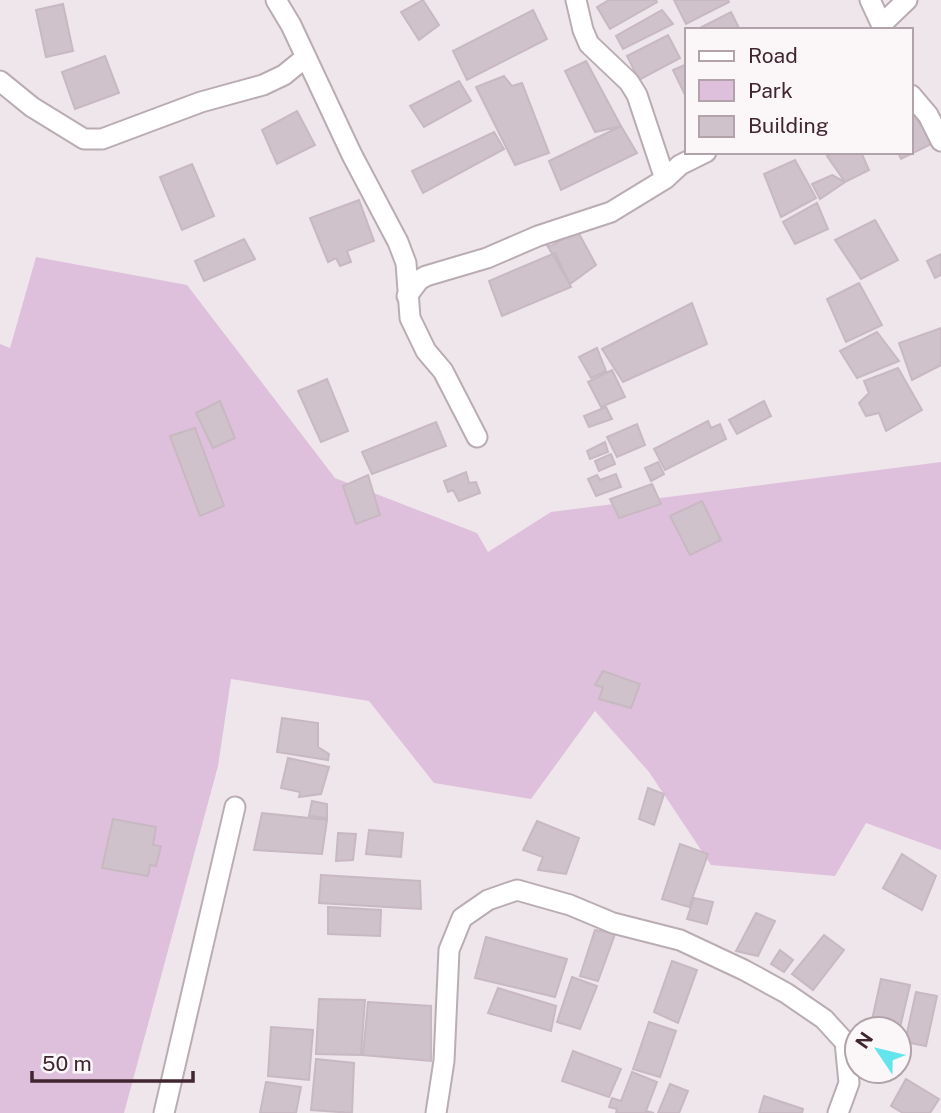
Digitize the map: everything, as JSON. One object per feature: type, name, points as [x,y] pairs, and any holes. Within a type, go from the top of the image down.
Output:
[{"type":"street","points":[[276,0],[291,25],[352,155],[398,242],[406,263],[410,318],[426,351],[443,371],[478,437]]},
{"type":"street","points":[[576,0],[589,44],[629,82],[638,95],[665,179]]},
{"type":"street","points":[[870,0],[883,27],[907,0]]},
{"type":"street","points":[[0,81],[32,107],[84,139],[102,139],[201,102],[263,85],[284,75],[306,57]]},
{"type":"street","points":[[913,97],[928,116],[941,141]]},
{"type":"street","points":[[407,296],[419,280],[426,276],[486,258],[538,236],[611,212],[665,179],[680,165],[702,154]]},
{"type":"street","points":[[164,1113],[235,807]]},
{"type":"street","points":[[436,1113],[444,1061],[449,950],[462,918],[488,900],[517,890],[570,905],[613,923],[680,940],[786,993],[824,1019],[845,1042],[849,1083],[838,1113]]},
{"type":"green space","points":[[36,257],[187,285],[335,478],[477,533],[488,552],[551,512],[941,462],[941,850],[866,823],[835,876],[711,865],[649,772],[595,711],[531,799],[434,783],[369,701],[231,679],[218,766],[124,1113],[0,1113],[0,344],[10,348]]},
{"type":"building","points":[[423,0],[439,25],[419,40],[401,12]]},
{"type":"building","points":[[609,0],[657,2],[610,29],[597,7]]},
{"type":"building","points":[[674,0],[728,0],[729,2],[686,24]]},
{"type":"building","points":[[63,4],[73,51],[46,57],[36,10]]},
{"type":"building","points":[[533,10],[547,39],[467,80],[453,51]]},
{"type":"building","points":[[662,10],[673,24],[623,49],[616,36]]},
{"type":"building","points":[[731,12],[739,28],[700,28]]},
{"type":"building","points":[[668,35],[680,58],[639,80],[627,56]]},
{"type":"building","points":[[105,56],[119,93],[75,109],[62,72]]},
{"type":"building","points":[[586,61],[621,126],[595,132],[565,71]]},
{"type":"building","points":[[685,65],[685,95],[673,70]]},
{"type":"building","points":[[504,76],[512,86],[522,83],[549,153],[515,165],[476,87]]},
{"type":"building","points":[[459,81],[471,101],[424,127],[410,106]]},
{"type":"building","points":[[297,111],[315,145],[277,164],[262,130]]},
{"type":"building","points":[[913,115],[933,143],[913,153]]},
{"type":"building","points":[[621,126],[637,153],[561,190],[549,161]]},
{"type":"building","points":[[494,132],[504,149],[423,193],[412,171]]},
{"type":"building","points":[[862,154],[869,170],[845,182],[827,156]]},
{"type":"building","points":[[795,160],[816,198],[781,217],[764,174]]},
{"type":"building","points":[[192,164],[214,216],[182,230],[160,177]]},
{"type":"building","points":[[832,175],[845,182],[820,199],[812,184]]},
{"type":"building","points":[[359,200],[374,241],[347,251],[351,262],[340,266],[336,258],[328,262],[310,218]]},
{"type":"building","points":[[817,203],[828,229],[795,244],[783,222]]},
{"type":"building","points":[[875,220],[898,260],[861,279],[835,240]]},
{"type":"building","points":[[577,230],[596,265],[570,284],[547,245],[551,246]]},
{"type":"building","points":[[244,239],[255,259],[204,281],[195,261]]},
{"type":"building","points":[[555,253],[571,287],[502,316],[489,281]]},
{"type":"building","points":[[941,254],[941,275],[935,278],[927,261]]},
{"type":"building","points":[[859,283],[882,325],[846,342],[827,299]]},
{"type":"building","points":[[692,303],[707,344],[623,382],[602,349]]},
{"type":"building","points":[[941,328],[941,365],[912,380],[899,343]]},
{"type":"building","points":[[877,332],[899,361],[857,378],[840,351]]},
{"type":"building","points":[[597,348],[606,371],[591,378],[579,357]]},
{"type":"building","points":[[898,368],[922,410],[886,431],[879,413],[866,416],[859,403],[869,393],[864,381]]},
{"type":"building","points":[[612,370],[625,397],[601,407],[588,382]]},
{"type":"building","points":[[327,379],[348,431],[321,442],[298,391]]},
{"type":"building","points":[[220,401],[235,438],[213,448],[196,413]]},
{"type":"building","points":[[764,401],[771,416],[737,434],[729,420]]},
{"type":"building","points":[[606,407],[612,419],[589,427],[584,416]]},
{"type":"building","points":[[708,421],[711,428],[720,424],[726,439],[665,470],[654,449]]},
{"type":"building","points":[[436,422],[446,446],[372,474],[362,452]]},
{"type":"building","points":[[637,424],[645,445],[617,457],[607,437]]},
{"type":"building","points":[[195,428],[224,506],[200,516],[170,436]]},
{"type":"building","points":[[605,442],[608,452],[590,459],[587,451]]},
{"type":"building","points":[[611,454],[615,464],[599,471],[595,461]]},
{"type":"building","points":[[658,462],[664,474],[651,481],[645,468]]},
{"type":"building","points":[[466,472],[469,483],[476,482],[480,493],[459,501],[453,490],[448,492],[444,481]]},
{"type":"building","points":[[616,474],[621,487],[596,496],[588,479],[597,475],[600,480]]},
{"type":"building","points":[[368,475],[380,515],[356,524],[343,486]]},
{"type":"building","points":[[652,484],[661,504],[619,518],[610,499]]},
{"type":"building","points":[[702,501],[721,540],[690,555],[670,516]]},
{"type":"building","points":[[603,671],[640,684],[631,708],[599,699],[603,687],[595,685]]},
{"type":"building","points":[[282,718],[318,723],[318,747],[329,754],[328,760],[277,752]]},
{"type":"building","points":[[288,758],[329,767],[321,794],[299,797],[300,792],[281,788]]},
{"type":"building","points":[[648,788],[664,794],[654,825],[639,819]]},
{"type":"building","points":[[312,801],[327,804],[327,818],[309,816]]},
{"type":"building","points":[[262,813],[327,820],[322,854],[254,850]]},
{"type":"building","points":[[113,819],[156,827],[153,845],[161,846],[156,866],[150,865],[148,876],[102,868]]},
{"type":"building","points":[[537,821],[579,838],[566,874],[538,870],[543,857],[523,850]]},
{"type":"building","points":[[369,830],[403,833],[401,857],[366,854]]},
{"type":"building","points":[[338,833],[356,834],[353,860],[336,861]]},
{"type":"building","points":[[680,844],[708,854],[689,907],[662,899]]},
{"type":"building","points":[[902,854],[936,876],[922,910],[883,888]]},
{"type":"building","points":[[321,875],[420,881],[421,909],[319,903]]},
{"type":"building","points":[[694,898],[713,902],[707,924],[687,919]]},
{"type":"building","points":[[328,907],[381,910],[380,936],[328,934]]},
{"type":"building","points":[[756,913],[775,921],[758,956],[736,951]]},
{"type":"building","points":[[595,930],[615,934],[598,981],[580,976]]},
{"type":"building","points":[[824,935],[844,950],[813,990],[792,974]]},
{"type":"building","points":[[486,937],[567,959],[555,997],[475,978]]},
{"type":"building","points":[[780,950],[793,960],[784,972],[771,964]]},
{"type":"building","points":[[672,961],[697,970],[678,1023],[654,1012]]},
{"type":"building","points":[[572,977],[597,986],[580,1029],[557,1022]]},
{"type":"building","points":[[881,979],[910,985],[903,1015],[873,1015]]},
{"type":"building","points":[[498,988],[556,1006],[551,1031],[488,1013]]},
{"type":"building","points":[[916,992],[937,996],[926,1046],[913,1044],[911,1015]]},
{"type":"building","points":[[319,999],[365,1000],[361,1055],[316,1054]]},
{"type":"building","points":[[368,1002],[431,1006],[431,1061],[363,1055]]},
{"type":"building","points":[[649,1022],[676,1031],[660,1077],[633,1069]]},
{"type":"building","points":[[271,1027],[313,1030],[309,1080],[268,1076]]},
{"type":"building","points":[[573,1051],[621,1069],[609,1097],[562,1081]]},
{"type":"building","points":[[316,1059],[354,1063],[352,1113],[311,1110]]},
{"type":"building","points":[[632,1072],[657,1082],[646,1111],[654,1113],[616,1113],[617,1109],[609,1107],[612,1098],[621,1101]]},
{"type":"building","points":[[266,1082],[301,1087],[296,1113],[260,1113]]},
{"type":"building","points":[[913,1083],[939,1099],[930,1113],[903,1113],[891,1106],[903,1085]]},
{"type":"building","points":[[670,1084],[688,1091],[679,1113],[658,1113]]},
{"type":"building","points":[[764,1096],[803,1109],[802,1113],[759,1113]]}]
